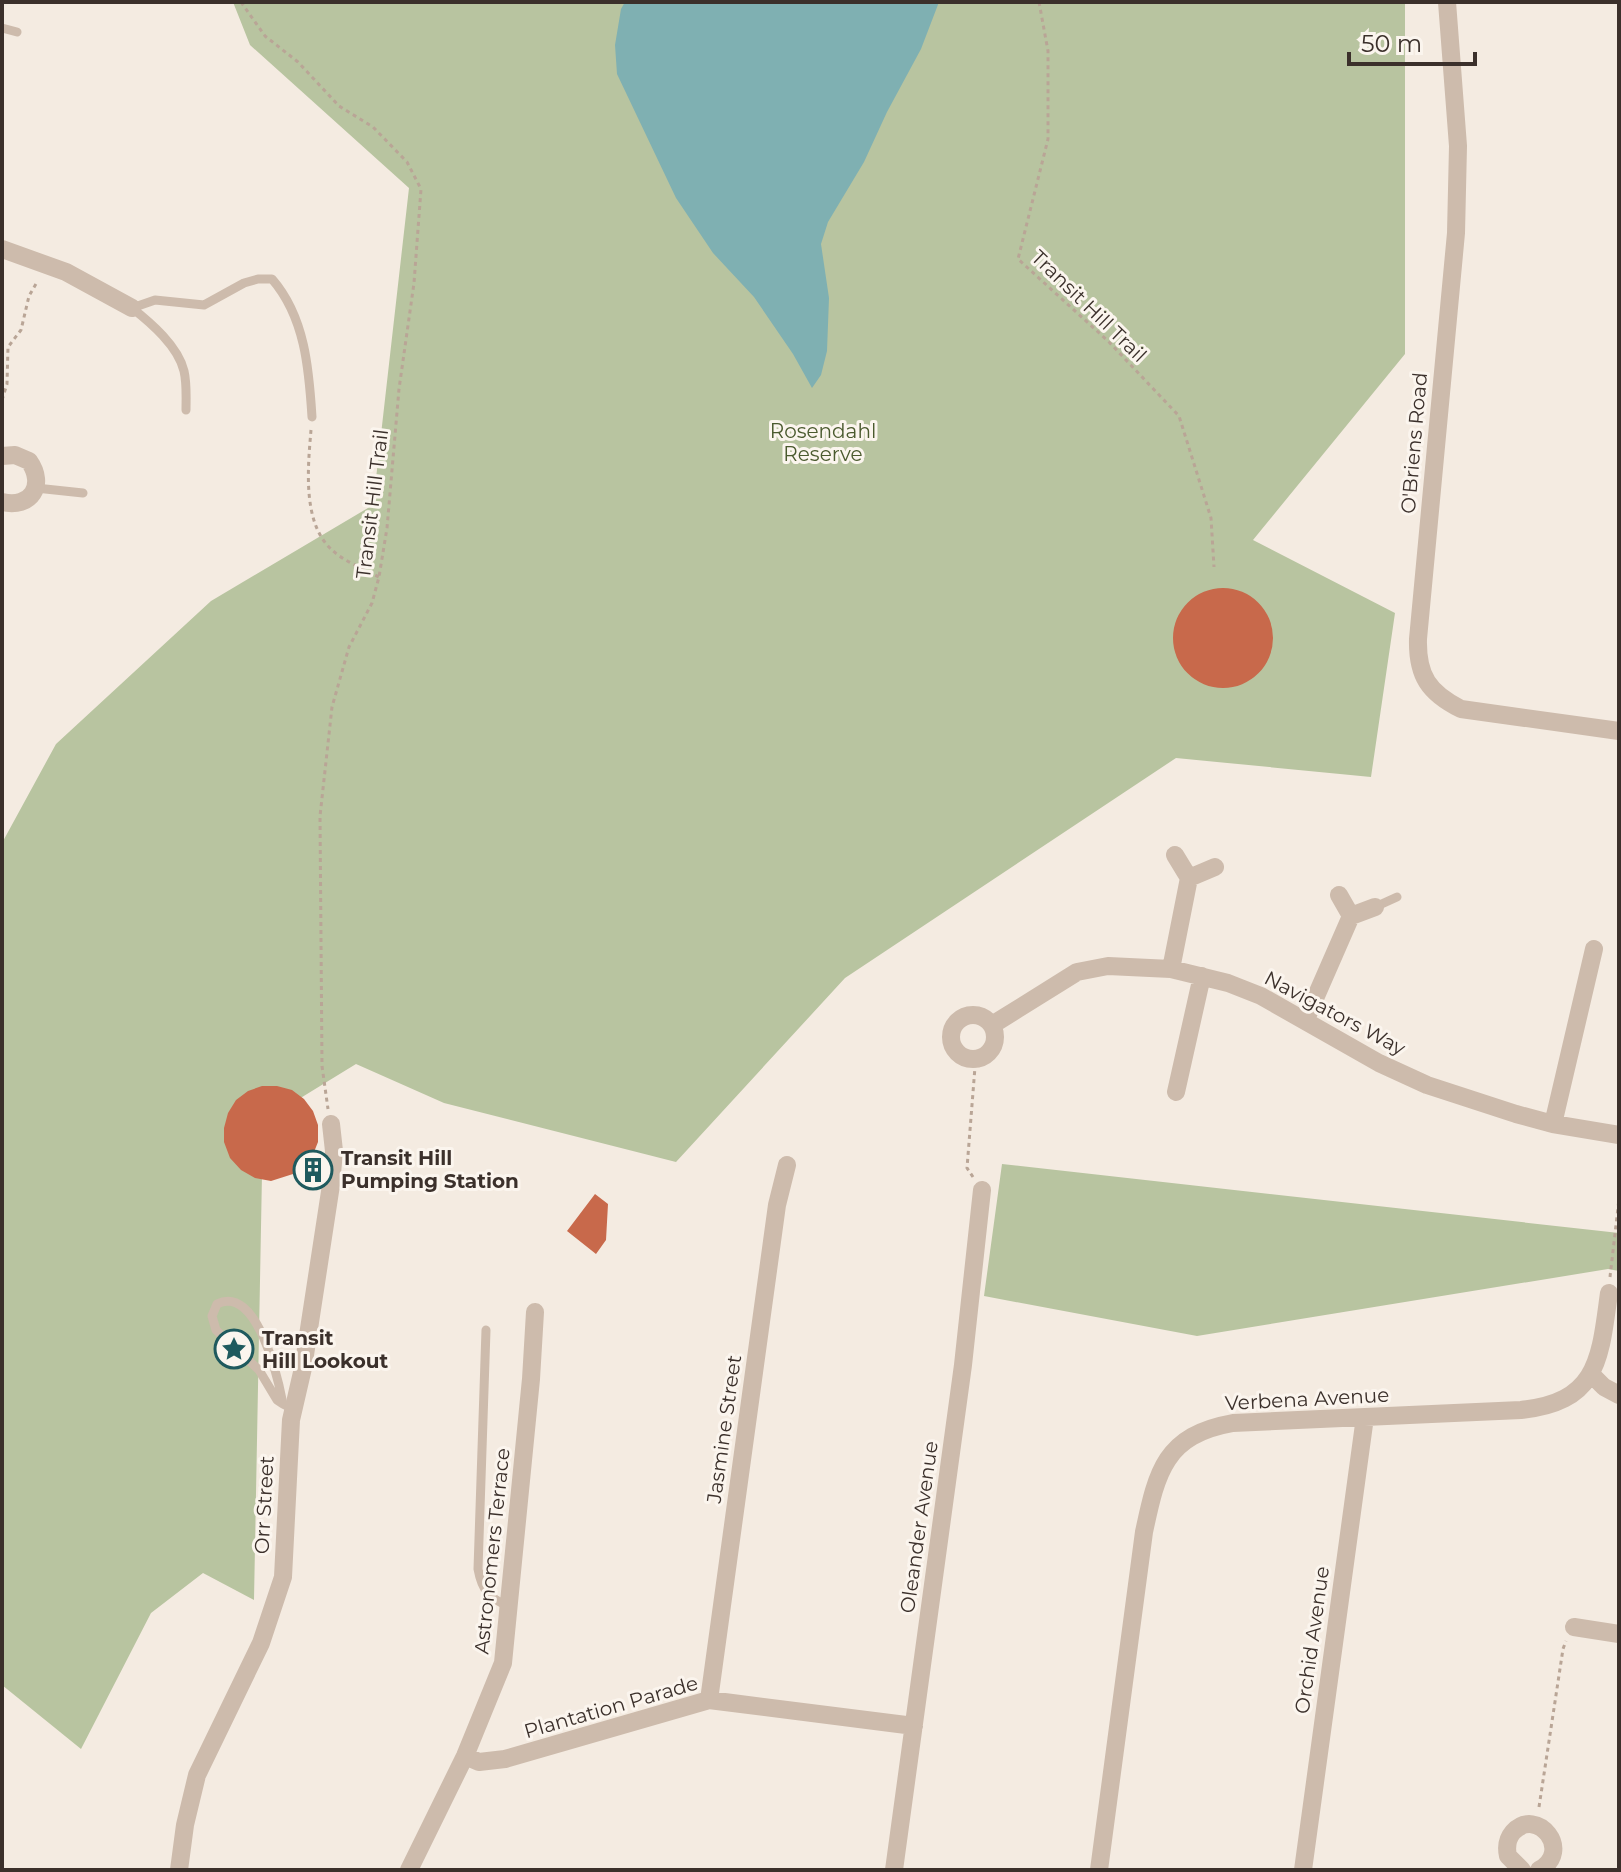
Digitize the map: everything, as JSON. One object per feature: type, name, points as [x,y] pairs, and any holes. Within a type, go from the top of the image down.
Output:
[{"type":"street","name":"O'Briens Road","points":[[1447,2],[1458,146],[1456,233],[1418,662],[1433,691],[1442,700],[1461,709],[1619,731]]},
{"type":"street","points":[[2,249],[89,283],[132,308]]},
{"type":"street","points":[[2,456],[15,455],[29,461],[35,472],[36,488],[19,504],[2,502]]},
{"type":"street","points":[[1171,969],[1189,878],[1175,855]]},
{"type":"street","points":[[1189,878],[1215,867]]},
{"type":"street","points":[[1339,895],[1351,916]]},
{"type":"street","points":[[1306,1019],[1351,916],[1375,907]]},
{"type":"street","points":[[1553,1124],[1594,949]]},
{"type":"street","name":"Navigators Way","points":[[992,1025],[1077,972],[1108,966],[1171,969],[1261,996],[1379,1063],[1475,1103],[1553,1124],[1619,1135]]},
{"type":"street","points":[[1176,1092],[1202,976]]},
{"type":"street","points":[[974,1014],[984,1017],[992,1025],[995,1043],[990,1052],[973,1060],[955,1052],[950,1042],[956,1022],[974,1014]]},
{"type":"street","name":"Orr Street","points":[[179,1870],[185,1825],[197,1775],[261,1643],[283,1577],[288,1406],[303,1368],[331,1185],[334,1151],[331,1124]]},
{"type":"street","name":"Jasmine Street","points":[[709,1700],[777,1205],[787,1165]]},
{"type":"street","name":"Oleander Avenue","points":[[894,1870],[963,1365],[982,1190]]},
{"type":"street","points":[[1609,1293],[1601,1348],[1592,1375],[1604,1387],[1619,1395]]},
{"type":"street","name":"Astronomers Terrace","points":[[409,1870],[465,1756],[503,1663],[535,1312]]},
{"type":"street","name":"Verbena Avenue","points":[[1099,1870],[1144,1532],[1161,1468],[1181,1443],[1213,1426],[1262,1421],[1544,1408],[1570,1396],[1592,1375]]},
{"type":"street","name":"Orchid Avenue","points":[[1303,1870],[1365,1417]]},
{"type":"street","points":[[1574,1627],[1619,1634]]},
{"type":"street","name":"Plantation Parade","points":[[465,1756],[479,1762],[505,1759],[709,1700],[914,1726]]},
{"type":"street","points":[[1522,1870],[1508,1856],[1508,1842],[1515,1830],[1528,1824],[1542,1828],[1552,1839],[1553,1854],[1545,1867],[1539,1870]]},
{"type":"lane","points":[[2,28],[17,32]]},
{"type":"lane","points":[[132,308],[155,300],[204,305],[244,283],[272,279],[281,289],[301,333],[307,357],[312,417]]},
{"type":"lane","points":[[132,308],[150,322],[179,358],[184,369],[186,410]]},
{"type":"lane","points":[[36,488],[83,493]]},
{"type":"lane","points":[[1375,907],[1397,897]]},
{"type":"lane","points":[[222,1301],[238,1303],[257,1323],[288,1406],[277,1400],[259,1370],[216,1330],[212,1316],[217,1304],[222,1301]]},
{"type":"lane","points":[[486,1330],[478,1569],[491,1599],[510,1607]]},
{"type":"path","name":"Transit Hill Trail","points":[[241,2],[265,36],[298,62],[339,106],[373,127],[390,144],[407,162],[421,189],[414,283],[399,389],[387,528],[372,603],[349,647],[332,707],[320,816],[322,1066],[331,1124]]},
{"type":"path","name":"Transit Hill Trail","points":[[1039,2],[1048,51],[1048,139],[1018,259],[1109,342],[1179,416],[1211,518],[1214,567]]},
{"type":"path","points":[[2,400],[7,384],[8,347],[21,330],[29,296],[43,263]]},
{"type":"path","points":[[312,417],[308,464],[315,522],[331,550],[379,577]]},
{"type":"path","points":[[973,1060],[967,1168],[982,1190]]},
{"type":"path","points":[[1609,1293],[1619,1199]]},
{"type":"path","points":[[1543,1791],[1563,1649],[1574,1627]]},
{"type":"green space","name":"Rosendahl Reserve","points":[[233,2],[1405,2],[1405,354],[1253,540],[1395,613],[1371,777],[1176,758],[845,978],[676,1162],[444,1103],[356,1064],[263,1121],[254,1600],[203,1573],[151,1613],[81,1749],[2,1685],[2,843],[56,744],[211,601],[373,505],[409,188],[250,45]]},
{"type":"green space","points":[[1002,1164],[1619,1233],[1619,1271],[1608,1269],[1197,1336],[984,1296]]},
{"type":"water","points":[[625,2],[939,2],[921,49],[864,162],[828,222],[821,244],[829,298],[827,351],[821,375],[812,388],[754,297],[713,253],[676,198],[617,74],[615,45]]},
{"type":"building","points":[[1223,588],[1242,592],[1258,603],[1269,619],[1273,638],[1269,657],[1258,673],[1242,684],[1223,688],[1204,684],[1188,673],[1177,657],[1173,638],[1177,619],[1188,603],[1204,592]]},
{"type":"building","points":[[262,1086],[292,1090],[313,1111],[318,1125],[318,1142],[310,1162],[319,1163],[317,1177],[293,1174],[271,1181],[255,1178],[241,1170],[230,1158],[224,1142],[228,1113],[236,1100]]},
{"type":"building","points":[[595,1194],[608,1204],[606,1240],[596,1254],[567,1231]]},
{"type":"place","name":"Transit Hill Pumping Station","points":[[313,1170]]},
{"type":"place","name":"Transit Hill Lookout","points":[[234,1349]]}]
